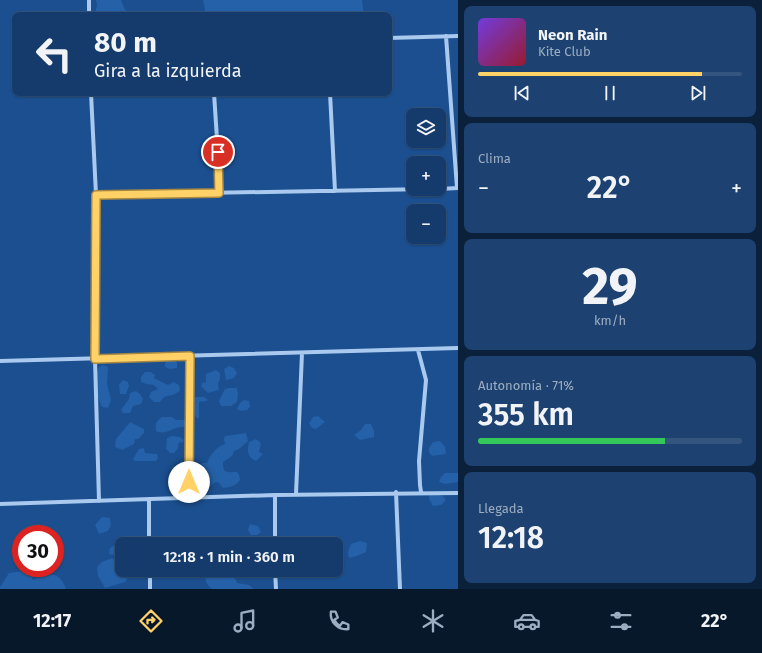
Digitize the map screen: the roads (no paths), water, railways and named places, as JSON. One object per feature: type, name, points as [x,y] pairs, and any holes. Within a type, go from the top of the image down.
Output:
[{"type":"street","points":[[89,0],[89,12]]},
{"type":"street","points":[[446,36],[457,188],[446,189]]},
{"type":"street","points":[[392,38],[458,36]]},
{"type":"street","points":[[91,96],[96,195],[95,359],[99,501]]},
{"type":"street","points":[[214,96],[219,193]]},
{"type":"street","points":[[330,96],[335,191]]},
{"type":"street","points":[[96,195],[406,189]]},
{"type":"street","points":[[0,361],[458,348]]},
{"type":"street","points":[[418,350],[426,380],[419,461],[420,485],[422,492]]},
{"type":"street","points":[[296,494],[302,353]]},
{"type":"street","points":[[189,497],[190,356]]},
{"type":"street","points":[[396,492],[400,589]]},
{"type":"street","points":[[0,504],[296,494],[458,492]]},
{"type":"street","points":[[275,495],[275,537]]},
{"type":"street","points":[[149,499],[149,537]]},
{"type":"street","points":[[150,577],[150,589]]},
{"type":"street","points":[[275,577],[276,589]]}]
